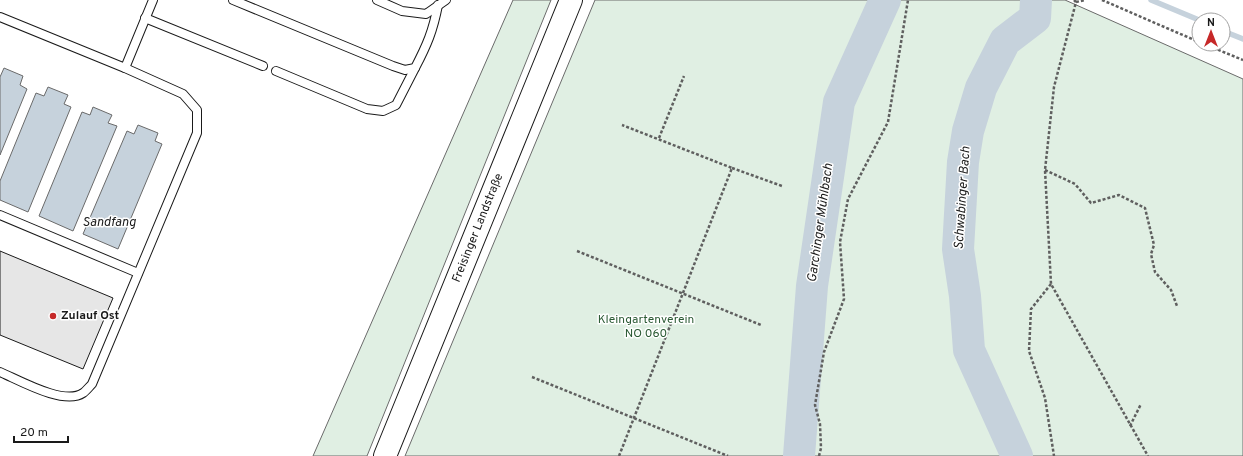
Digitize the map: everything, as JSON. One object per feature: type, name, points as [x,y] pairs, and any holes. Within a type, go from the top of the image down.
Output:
[{"type":"main road","name":"Freisinger Landstraße","points":[[385,456],[571,0]]},
{"type":"lane","points":[[125,68],[152,0]]},
{"type":"lane","points":[[233,0],[393,66],[405,70],[415,68]]},
{"type":"lane","points":[[376,0],[402,11],[426,14],[446,0]]},
{"type":"lane","points":[[276,71],[367,109],[383,111],[396,105],[433,31],[438,5]]},
{"type":"lane","points":[[0,17],[125,68],[183,94],[197,110],[197,133],[92,384],[82,394],[67,396],[51,394],[0,372]]},
{"type":"lane","points":[[145,18],[263,66]]},
{"type":"lane","points":[[0,215],[138,273]]},
{"type":"path","points":[[819,456],[821,448],[820,424],[815,405],[824,352],[844,299],[840,242],[848,199],[888,122],[908,0]]},
{"type":"path","points":[[1085,0],[1075,1],[1054,87],[1045,170],[1050,284],[1148,456]]},
{"type":"path","points":[[1102,0],[1191,39]]},
{"type":"path","points":[[1224,52],[1243,60]]},
{"type":"path","points":[[659,138],[684,76]]},
{"type":"path","points":[[622,125],[782,186]]},
{"type":"path","points":[[619,456],[732,168]]},
{"type":"path","points":[[1045,170],[1075,184],[1092,203],[1119,195],[1145,208],[1154,245],[1151,254],[1155,272],[1171,290],[1177,306]]},
{"type":"path","points":[[577,251],[761,325]]},
{"type":"path","points":[[1050,284],[1031,309],[1029,351],[1045,398],[1054,456]]},
{"type":"path","points":[[532,377],[728,456]]},
{"type":"path","points":[[1130,426],[1141,404]]},
{"type":"green space","points":[[513,0],[551,0],[367,456],[313,456]]},
{"type":"green space","name":"Kleingartenverein NO 060","points":[[595,0],[1065,0],[1243,79],[1243,456],[405,456]]},
{"type":"water","points":[[4,68],[23,76],[20,85],[27,89],[0,155],[0,77]]},
{"type":"water","points":[[48,87],[68,95],[64,104],[71,107],[28,212],[0,200],[0,181],[36,93],[44,96]]},
{"type":"water","name":"Sandfang","points":[[93,107],[112,115],[108,123],[117,126],[73,231],[39,216],[82,112],[90,115]]},
{"type":"water","name":"Sandfang","points":[[138,125],[158,133],[155,141],[162,144],[118,249],[83,234],[127,131],[134,134]]},
{"type":"building","name":"Zulauf Ost","points":[[0,251],[113,298],[83,369],[0,335]]},
{"type":"waterway","name":"Garchinger Mühlbach","points":[[799,456],[812,286],[839,102],[885,0]]},
{"type":"waterway","name":"Schwabinger Bach","points":[[1017,456],[969,350],[965,296],[958,249],[963,162],[968,131],[981,88],[1005,41],[1035,18],[1036,0]]},
{"type":"waterway","points":[[1151,0],[1191,17]]},
{"type":"waterway","points":[[1231,34],[1243,39]]},
{"type":"place","name":"Zulauf Ost","points":[[53,316]]}]
